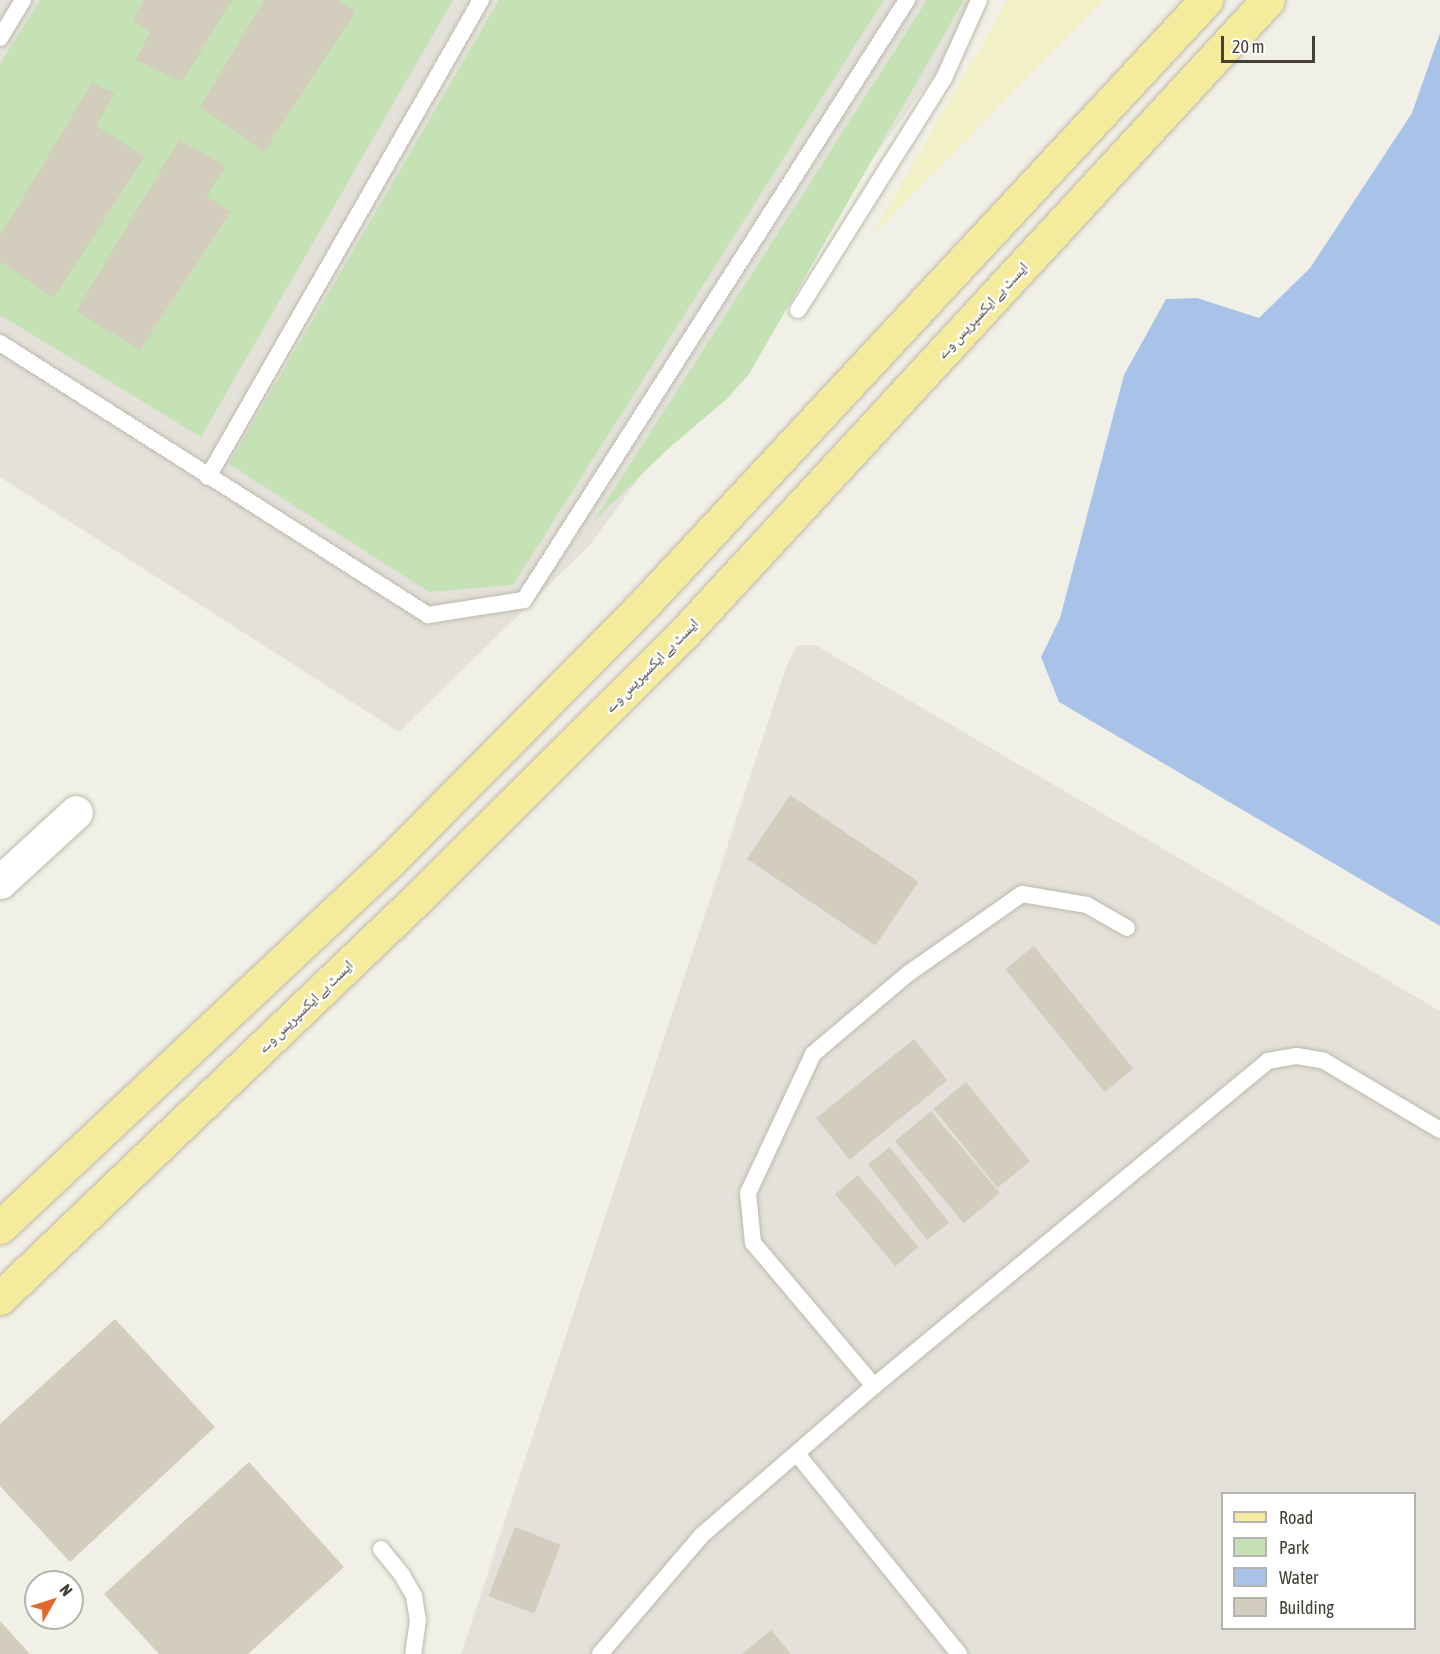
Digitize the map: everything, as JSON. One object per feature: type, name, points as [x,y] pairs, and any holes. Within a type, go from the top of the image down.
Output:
[{"type":"main road","points":[[0,1227],[390,861],[639,610],[1206,0]]},
{"type":"main road","name":"ایسٹ بے ایکسپریس وے","points":[[0,1298],[418,898],[684,633],[1268,0]]},
{"type":"street","points":[[0,882],[76,812]]},
{"type":"lane","points":[[0,38],[23,0]]},
{"type":"lane","points":[[208,477],[481,0]]},
{"type":"lane","points":[[0,343],[428,615],[524,600],[907,0]]},
{"type":"lane","points":[[798,310],[944,78],[979,0]]},
{"type":"lane","points":[[874,1386],[753,1243],[748,1193],[813,1054],[909,973],[1022,894],[1087,905],[1127,928]]},
{"type":"lane","points":[[600,1654],[702,1535],[798,1455],[874,1386],[1268,1061],[1297,1056],[1324,1061],[1440,1130]]},
{"type":"lane","points":[[798,1455],[959,1654]]},
{"type":"lane","points":[[381,1549],[414,1596],[418,1620],[413,1654]]},
{"type":"shaded area","points":[[0,0],[989,0],[590,545],[399,732],[0,477]]},
{"type":"shaded area","points":[[797,645],[815,645],[1440,1011],[1440,1654],[461,1654],[787,665]]},
{"type":"green space","points":[[40,0],[453,0],[201,437],[0,315],[0,64]]},
{"type":"green space","points":[[499,0],[884,0],[513,585],[429,592],[229,464]]},
{"type":"green space","points":[[927,0],[964,0],[749,374],[727,399],[670,447],[593,522]]},
{"type":"sand","points":[[1008,0],[1103,0],[870,238]]},
{"type":"water","points":[[1440,33],[1440,926],[1059,702],[1041,657],[1060,618],[1124,375],[1166,299],[1197,298],[1259,318],[1310,268],[1412,113]]},
{"type":"building","points":[[144,0],[232,0],[182,82],[136,60],[150,32],[132,20]]},
{"type":"building","points":[[264,0],[339,0],[356,11],[264,152],[200,107]]},
{"type":"building","points":[[92,83],[115,93],[96,126],[145,156],[54,298],[0,261],[0,236]]},
{"type":"building","points":[[179,140],[226,166],[206,196],[231,212],[140,350],[76,311]]},
{"type":"building","points":[[790,795],[919,882],[875,946],[747,859]]},
{"type":"building","points":[[1034,946],[1133,1069],[1105,1092],[1005,969]]},
{"type":"building","points":[[914,1039],[947,1080],[849,1159],[816,1118]]},
{"type":"building","points":[[966,1082],[1030,1161],[998,1188],[933,1108]]},
{"type":"building","points":[[931,1111],[1000,1193],[964,1223],[895,1141]]},
{"type":"building","points":[[890,1147],[949,1223],[927,1240],[868,1164]]},
{"type":"building","points":[[858,1175],[918,1247],[895,1266],[835,1194]]},
{"type":"building","points":[[115,1319],[215,1427],[70,1562],[0,1486],[0,1424]]},
{"type":"building","points":[[249,1462],[344,1567],[248,1654],[159,1654],[104,1594]]},
{"type":"building","points":[[515,1527],[561,1545],[534,1614],[488,1596]]},
{"type":"building","points":[[0,1621],[30,1654],[0,1654]]},
{"type":"building","points":[[771,1630],[791,1654],[742,1654]]}]
